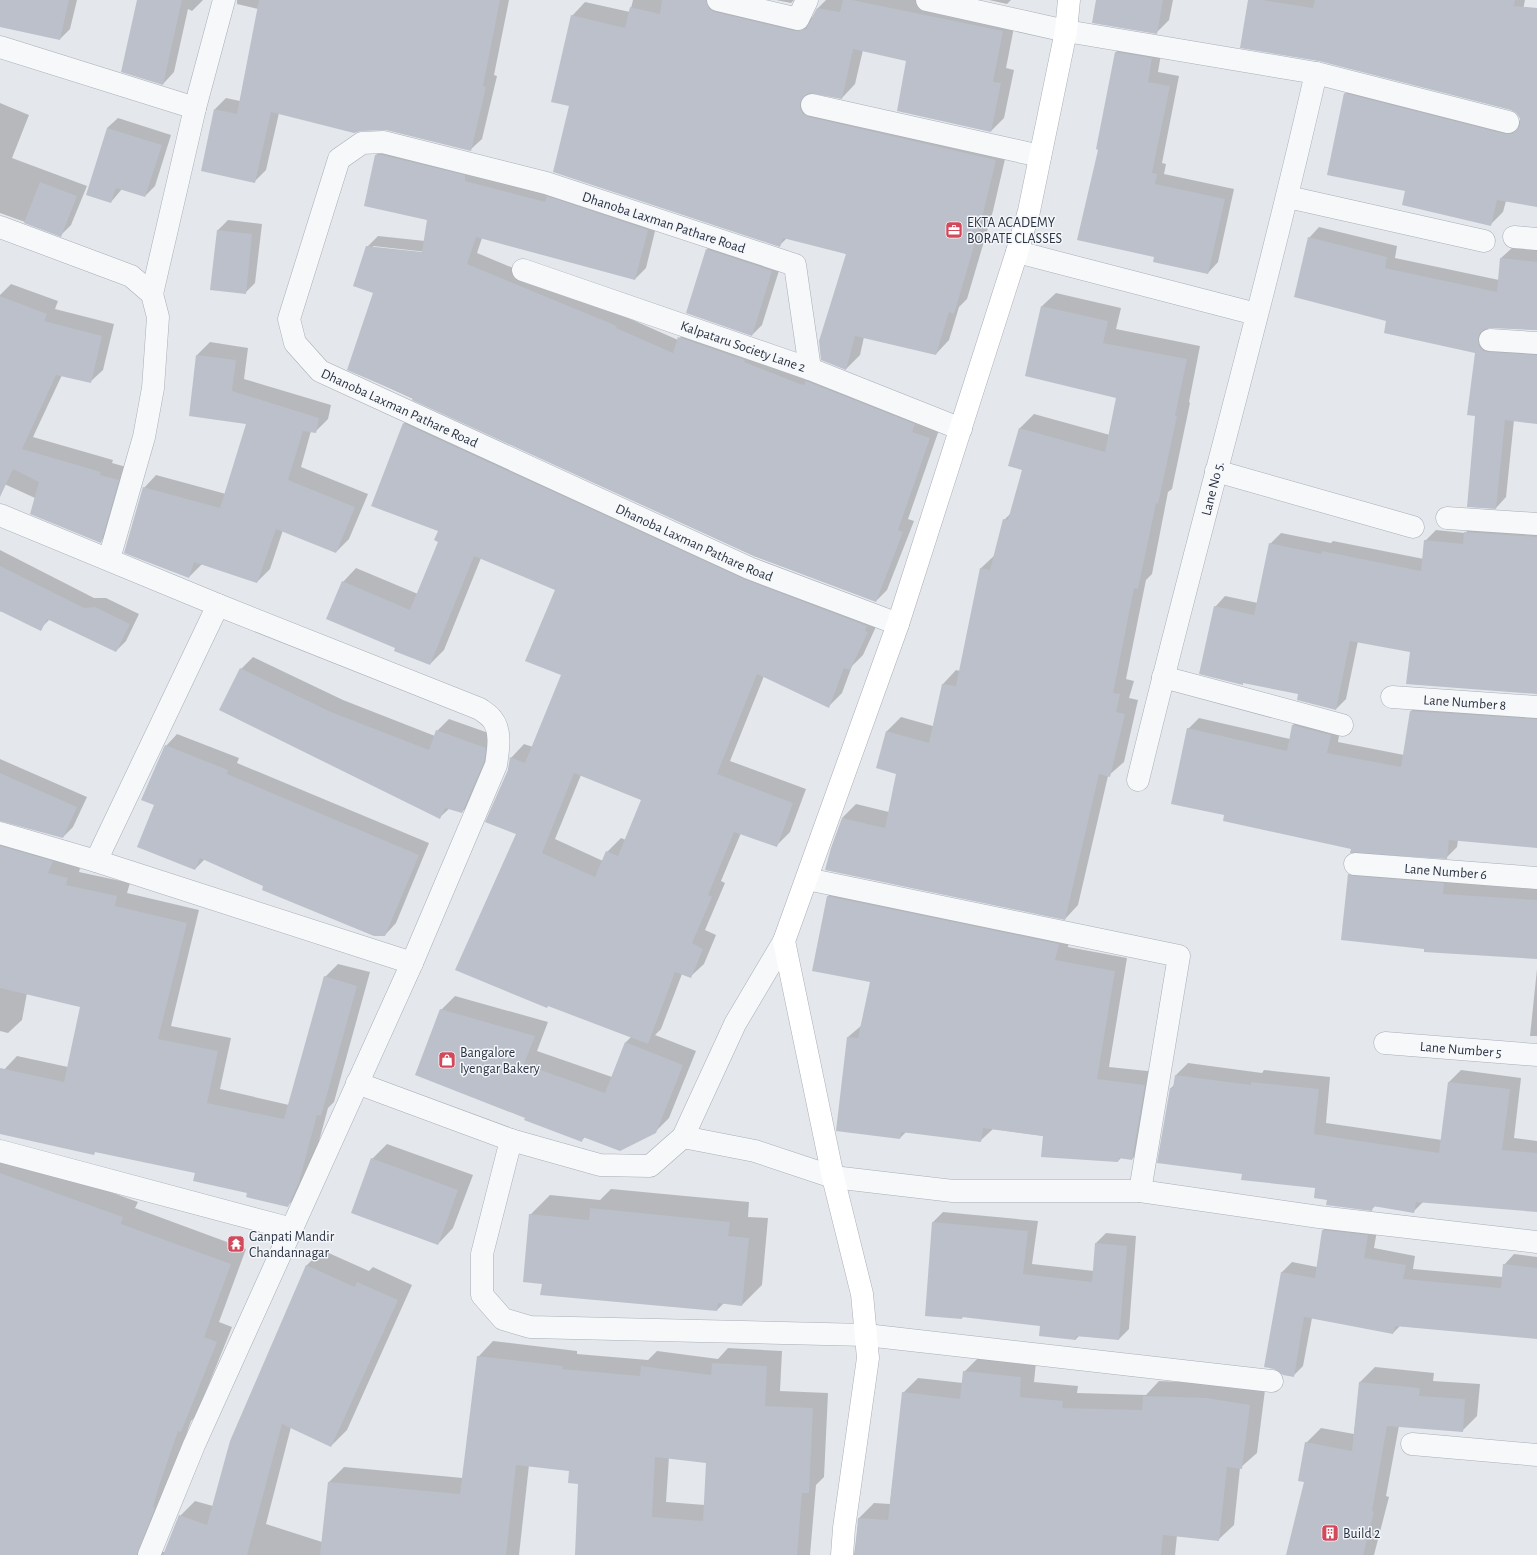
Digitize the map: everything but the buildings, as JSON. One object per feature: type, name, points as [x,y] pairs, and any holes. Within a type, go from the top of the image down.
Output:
[{"type":"street","points":[[109,559],[144,437],[153,388],[158,317],[152,294],[195,108],[224,0]]},
{"type":"street","points":[[718,0],[798,19],[807,0]]},
{"type":"street","points":[[927,0],[1066,31],[1316,73],[1508,122]]},
{"type":"street","points":[[356,1083],[511,1140],[600,1164],[650,1166],[683,1137],[735,1024],[784,941],[898,624],[1029,211],[1066,31],[1069,0]]},
{"type":"street","points":[[0,47],[195,108]]},
{"type":"street","name":"Lane No 5.","points":[[1138,780],[1256,314],[1288,197],[1316,73]]},
{"type":"street","points":[[812,105],[1040,156]]},
{"type":"street","name":"Dhanoba Laxman Pathare Road","points":[[810,369],[795,265],[546,183],[383,142],[362,143],[339,159],[289,319],[295,343],[320,371],[749,568],[898,624]]},
{"type":"street","points":[[1288,197],[1484,241]]},
{"type":"street","points":[[0,227],[131,276],[152,294]]},
{"type":"street","points":[[1514,237],[1537,239]]},
{"type":"street","points":[[1017,252],[1256,314]]},
{"type":"street","name":"Kalpataru Society Lane 2","points":[[522,270],[810,369],[961,429]]},
{"type":"street","points":[[1490,340],[1537,343]]},
{"type":"street","points":[[1216,470],[1413,527]]},
{"type":"street","points":[[0,515],[218,605],[480,709],[493,719],[498,735],[499,749],[496,765],[412,963],[356,1083],[292,1229],[194,1445],[149,1555]]},
{"type":"street","points":[[1447,518],[1537,524]]},
{"type":"street","points":[[96,862],[218,605]]},
{"type":"street","points":[[1163,677],[1342,725]]},
{"type":"street","name":"Lane Number 8","points":[[1392,697],[1537,708]]},
{"type":"street","points":[[0,833],[96,862],[412,963]]},
{"type":"street","name":"Lane Number 6","points":[[1355,864],[1537,878]]},
{"type":"street","points":[[807,879],[1179,956],[1140,1191]]},
{"type":"street","points":[[784,941],[833,1177],[862,1294],[866,1335],[868,1358],[844,1528],[842,1555]]},
{"type":"street","name":"Lane Number 5","points":[[1385,1043],[1537,1055]]},
{"type":"street","points":[[683,1137],[755,1151],[833,1177],[953,1191],[1140,1191],[1319,1217],[1537,1242]]},
{"type":"street","points":[[511,1140],[482,1254],[482,1295],[503,1319],[530,1327],[866,1335],[1272,1381]]},
{"type":"street","points":[[0,1151],[292,1229]]},
{"type":"street","points":[[1412,1444],[1537,1455]]},
{"type":"place","name":"EKTA ACADEMY BORATE CLASSES","points":[[954,230]]},
{"type":"place","name":"Bangalore Iyengar Bakery","points":[[447,1060]]},
{"type":"place","name":"Ganpati Mandir Chandannagar","points":[[236,1244]]},
{"type":"place","name":"Build 2","points":[[1330,1533]]}]
